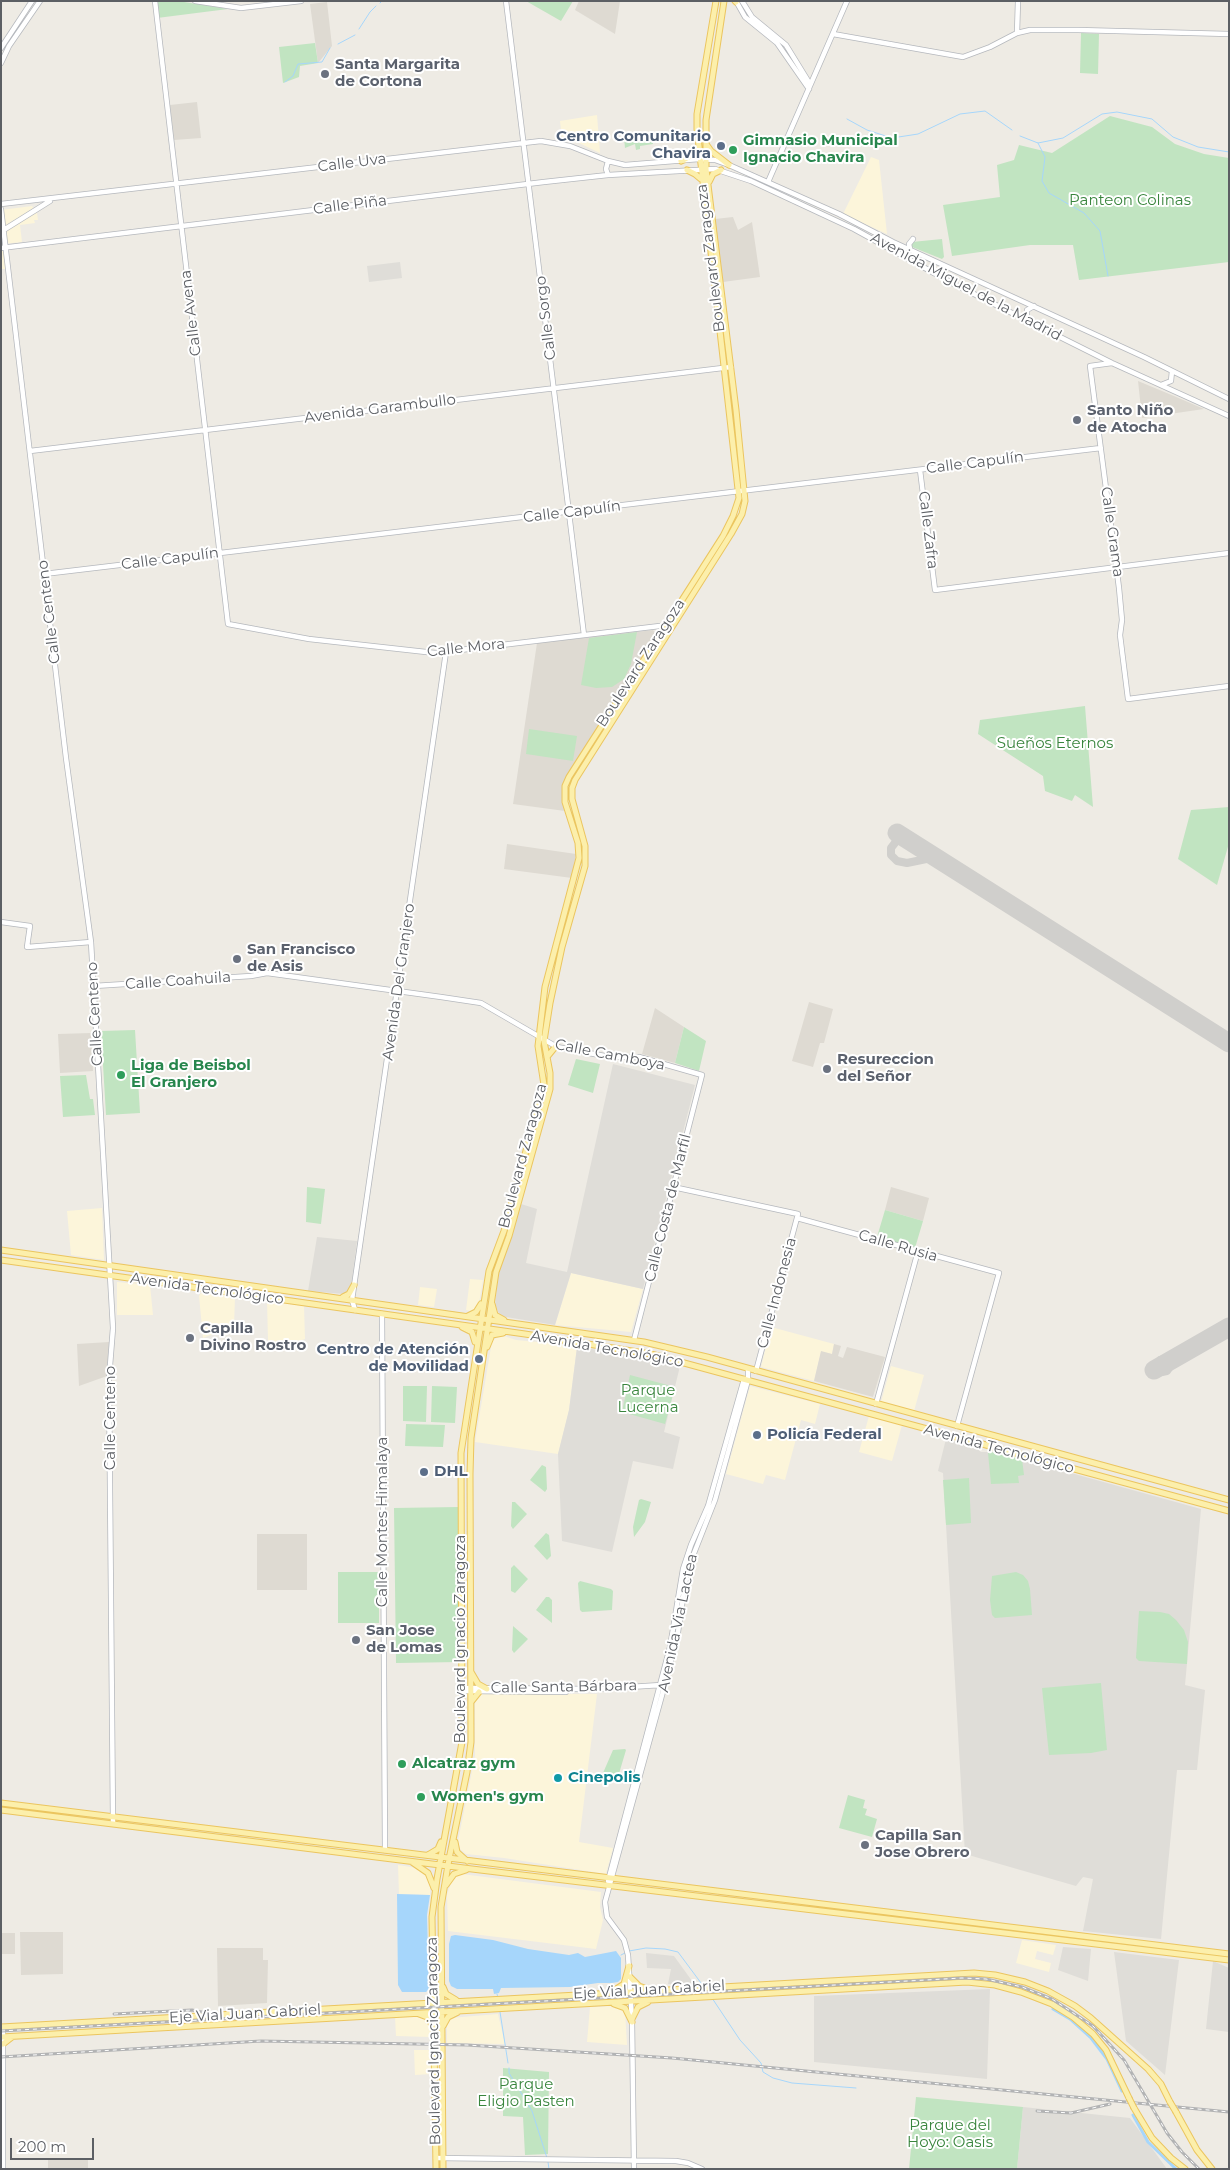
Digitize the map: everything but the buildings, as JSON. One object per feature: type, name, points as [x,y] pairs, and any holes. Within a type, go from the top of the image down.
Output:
[{"type":"main road","name":"Boulevard Zaragoza","points":[[716,1],[697,114],[699,159],[708,184],[727,368]]},
{"type":"main road","name":"Boulevard Zaragoza","points":[[488,1319],[496,1270],[509,1236],[549,1094],[551,1077],[544,1041],[555,973],[586,862],[584,840],[572,799],[572,788],[738,521],[743,509],[727,368],[701,180],[706,159],[706,114],[725,2]]},
{"type":"main road","points":[[705,142],[709,150],[727,164]]},
{"type":"main road","points":[[681,161],[691,156],[698,146]]},
{"type":"main road","points":[[687,170],[696,174],[701,180]]},
{"type":"main road","points":[[708,184],[711,176],[720,170]]},
{"type":"main road","name":"Boulevard Zaragoza","points":[[481,1318],[489,1271],[504,1232],[544,1085],[538,1050],[538,1037],[548,972],[579,858],[578,843],[565,802],[565,786],[730,522],[742,491]]},
{"type":"main road","points":[[547,1060],[549,1053],[556,1046]]},
{"type":"main road","name":"Avenida Tecnológico","points":[[1,1250],[634,1340],[756,1371],[1229,1500]]},
{"type":"main road","points":[[25,1264],[26,1254]]},
{"type":"main road","name":"Avenida Tecnológico","points":[[1,1260],[562,1339],[651,1354],[1229,1511]]},
{"type":"main road","points":[[226,1292],[232,1288],[228,1282]]},
{"type":"main road","points":[[239,1293],[238,1288],[243,1284]]},
{"type":"main road","points":[[341,1298],[349,1294],[354,1285]]},
{"type":"main road","points":[[491,1296],[492,1309],[495,1315],[507,1322]]},
{"type":"main road","points":[[466,1316],[479,1310],[484,1297]]},
{"type":"main road","points":[[412,1318],[415,1312],[413,1308]]},
{"type":"main road","points":[[423,1319],[422,1315],[425,1310]]},
{"type":"main road","name":"Boulevard Ignacio Zaragoza","points":[[436,2169],[432,1933],[434,1894],[444,1832],[461,1751],[461,1453],[481,1318]]},
{"type":"main road","name":"Boulevard Ignacio Zaragoza","points":[[443,2169],[441,1917],[443,1890],[470,1756],[470,1453],[488,1319]]},
{"type":"main road","points":[[452,1324],[472,1332],[476,1348]]},
{"type":"main road","points":[[562,1339],[567,1336],[566,1330]]},
{"type":"main road","points":[[485,1349],[492,1335],[511,1332]]},
{"type":"main road","points":[[574,1341],[577,1334],[589,1333]]},
{"type":"main road","points":[[470,1669],[478,1684],[487,1689]]},
{"type":"main road","points":[[470,1702],[479,1692]]},
{"type":"main road","points":[[1,1803],[440,1857],[1126,1945],[1229,1960]]},
{"type":"main road","points":[[1,1810],[448,1865],[491,1872],[1126,1945],[1229,1954]]},
{"type":"main road","points":[[427,1856],[438,1849],[444,1832]]},
{"type":"main road","points":[[455,1835],[455,1849],[467,1861]]},
{"type":"main road","points":[[407,1860],[408,1853]]},
{"type":"main road","points":[[407,1860],[428,1873],[432,1880],[434,1894]]},
{"type":"main road","points":[[491,1872],[495,1865]]},
{"type":"main road","points":[[443,1890],[454,1874],[472,1869]]},
{"type":"main road","points":[[608,1993],[624,1984],[629,1966]]},
{"type":"main road","name":"Eje Vial Juan Gabriel","points":[[2,2027],[963,1972],[1009,1978],[1057,1996],[1091,2018],[1152,2072],[1197,2150],[1212,2169]]},
{"type":"main road","points":[[630,1977],[642,1988],[653,1990]]},
{"type":"main road","name":"Eje Vial Juan Gabriel","points":[[2,2037],[716,1996],[958,1983],[982,1984],[1006,1988],[1052,2004],[1083,2025],[1106,2050],[1134,2108],[1152,2138],[1166,2154],[1185,2169]]},
{"type":"main road","points":[[442,1985],[446,1994],[459,2000]]},
{"type":"main road","points":[[420,2003],[429,1997],[433,1987]]},
{"type":"main road","points":[[609,2002],[625,2008],[632,2020],[640,2006],[654,2000]]},
{"type":"main road","points":[[442,2029],[448,2017],[460,2011]]},
{"type":"main road","points":[[416,2013],[427,2017],[434,2027]]},
{"type":"main road","points":[[2,2045],[14,2036]]},
{"type":"main road","points":[[434,2036],[438,2040],[442,2038]]},
{"type":"main road","points":[[434,2054],[439,2057],[442,2072]]},
{"type":"street","points":[[1,48],[32,1]]},
{"type":"street","points":[[1,64],[9,46],[40,1]]},
{"type":"street","name":"Calle Avena","points":[[155,1],[228,624]]},
{"type":"street","points":[[195,1],[241,8],[301,1]]},
{"type":"street","name":"Calle Sorgo","points":[[506,1],[525,143],[584,635]]},
{"type":"street","points":[[736,1],[745,17],[777,43],[808,89]]},
{"type":"street","points":[[742,1],[752,17],[786,45],[810,84]]},
{"type":"street","points":[[768,182],[847,1]]},
{"type":"street","points":[[1017,33],[1018,1]]},
{"type":"street","points":[[833,34],[963,57],[990,47],[1017,33],[1030,30],[1229,34]]},
{"type":"street","name":"Calle Uva","points":[[1,204],[525,143],[562,144],[608,161],[634,166],[699,159]]},
{"type":"street","name":"Avenida Miguel de la Madrid","points":[[699,159],[727,164],[768,182],[1229,399]]},
{"type":"street","points":[[608,161],[606,169],[608,175]]},
{"type":"street","points":[[720,170],[719,165],[727,164]]},
{"type":"street","name":"Avenida Miguel de la Madrid","points":[[703,169],[720,170],[751,181],[854,229],[922,267],[1112,363],[1229,416]]},
{"type":"street","name":"Calle Piña","points":[[3,248],[608,175],[703,169]]},
{"type":"street","points":[[2,231],[36,208],[54,199]]},
{"type":"street","points":[[32,200],[36,208]]},
{"type":"street","name":"Calle Centeno","points":[[1,210],[3,248],[91,942],[113,1328],[109,1378],[113,1824]]},
{"type":"street","points":[[910,249],[909,244],[913,239]]},
{"type":"street","points":[[1026,320],[1027,310],[1034,306]]},
{"type":"street","name":"Calle Grama","points":[[1112,363],[1090,366],[1117,568],[1122,620],[1120,635],[1128,699],[1229,686]]},
{"type":"street","name":"Avenida Garambullo","points":[[30,452],[727,368]]},
{"type":"street","points":[[1162,385],[1171,380],[1172,371]]},
{"type":"street","name":"Calle Capulín","points":[[44,574],[1100,448]]},
{"type":"street","name":"Calle Zafra","points":[[920,470],[935,590],[1117,568]]},
{"type":"street","points":[[1117,568],[1229,554]]},
{"type":"street","name":"Calle Mora","points":[[228,624],[309,639],[416,652],[446,652],[674,625]]},
{"type":"street","name":"Avenida Del Granjero","points":[[355,1310],[352,1300],[354,1285],[446,652]]},
{"type":"street","points":[[1,922],[30,926],[27,947],[91,942]]},
{"type":"street","name":"Calle Camboya","points":[[261,974],[269,973],[481,1003],[544,1041],[556,1046],[610,1057],[638,1057],[702,1075]]},
{"type":"street","name":"Calle Coahuila","points":[[94,986],[261,974]]},
{"type":"street","name":"Calle Costa de Marfil","points":[[634,1340],[702,1075]]},
{"type":"street","name":"Calle Rusia","points":[[673,1187],[798,1216],[918,1252],[999,1273],[957,1426]]},
{"type":"street","name":"Calle Indonesia","points":[[756,1371],[798,1216]]},
{"type":"street","points":[[876,1404],[918,1252]]},
{"type":"street","name":"Calle Montes Himalaya","points":[[382,1314],[385,1850]]},
{"type":"street","name":"Avenida Via Lactea","points":[[629,1966],[624,1940],[612,1925],[606,1913],[605,1902],[662,1687],[674,1631],[683,1569],[710,1500],[748,1369]]},
{"type":"street","name":"Calle Santa Bárbara","points":[[462,1690],[552,1691],[662,1687]]},
{"type":"street","name":"Calle Santa Bárbara","points":[[470,1690],[479,1692],[495,1690]]},
{"type":"street","points":[[629,1966],[632,2020],[634,2169]]},
{"type":"street","points":[[2,2027],[3,2169]]},
{"type":"street","points":[[436,2158],[676,2161],[688,2163],[702,2169]]},
{"type":"shaded area","points":[[579,1],[620,1],[615,34],[575,10]]},
{"type":"shaded area","points":[[327,2],[332,46],[318,63],[310,4]]},
{"type":"shaded area","points":[[197,102],[201,138],[174,140],[170,105]]},
{"type":"shaded area","points":[[597,115],[600,153],[579,143],[562,140],[560,121]]},
{"type":"shaded area","points":[[871,157],[879,160],[887,234],[843,214]]},
{"type":"shaded area","points":[[32,206],[37,213],[38,220],[34,220],[35,223],[20,225],[22,242],[3,244],[6,269],[1,269],[1,210]]},
{"type":"shaded area","points":[[733,217],[738,230],[752,222],[760,277],[723,282],[715,219]]},
{"type":"shaded area","points":[[400,262],[402,278],[369,282],[367,266]]},
{"type":"shaded area","points":[[1138,381],[1174,396],[1204,409],[1142,418]]},
{"type":"shaded area","points":[[653,630],[656,634],[564,781],[562,791],[565,811],[513,804],[537,643]]},
{"type":"shaded area","points":[[507,844],[576,854],[572,878],[504,869]]},
{"type":"shaded area","points":[[809,1002],[833,1009],[824,1043],[820,1043],[813,1067],[792,1061]]},
{"type":"shaded area","points":[[655,1008],[684,1027],[675,1063],[642,1054]]},
{"type":"shaded area","points":[[91,1033],[93,1071],[60,1073],[58,1034]]},
{"type":"shaded area","points":[[613,1064],[695,1085],[643,1289],[571,1273],[555,1325],[500,1316],[495,1305],[498,1275],[521,1204],[537,1209],[526,1263],[567,1272]]},
{"type":"shaded area","points":[[891,1187],[929,1198],[923,1221],[885,1210]]},
{"type":"shaded area","points":[[102,1208],[104,1260],[71,1255],[67,1211]]},
{"type":"shaded area","points":[[317,1237],[357,1241],[351,1287],[344,1294],[308,1291]]},
{"type":"shaded area","points":[[571,1273],[643,1289],[631,1332],[555,1325]]},
{"type":"shaded area","points":[[470,1279],[483,1280],[479,1303],[471,1311],[466,1310]]},
{"type":"shaded area","points":[[117,1282],[150,1285],[153,1315],[117,1315]]},
{"type":"shaded area","points":[[420,1287],[437,1289],[434,1307],[418,1305]]},
{"type":"shaded area","points":[[201,1293],[235,1297],[234,1326],[203,1338],[199,1296]]},
{"type":"shaded area","points":[[267,1301],[304,1306],[305,1339],[271,1350],[268,1340]]},
{"type":"shaded area","points":[[771,1327],[834,1344],[832,1354],[821,1352],[814,1381],[761,1367]]},
{"type":"shaded area","points":[[501,1335],[516,1340],[577,1347],[569,1410],[558,1454],[475,1442],[492,1341]]},
{"type":"shaded area","points":[[109,1342],[107,1376],[79,1386],[77,1344]]},
{"type":"shaded area","points":[[834,1344],[841,1346],[838,1356],[843,1358],[847,1347],[885,1357],[873,1397],[814,1381],[821,1351],[832,1354]]},
{"type":"shaded area","points":[[577,1347],[641,1356],[680,1366],[664,1432],[680,1437],[673,1469],[633,1461],[612,1552],[562,1541],[558,1454],[569,1410]]},
{"type":"shaded area","points":[[891,1366],[924,1375],[914,1411],[881,1402]]},
{"type":"shaded area","name":"Policía Federal","points":[[750,1386],[820,1404],[815,1424],[801,1420],[785,1480],[766,1475],[763,1484],[726,1474]]},
{"type":"shaded area","points":[[869,1416],[902,1425],[892,1461],[859,1452]]},
{"type":"shaded area","points":[[946,1439],[975,1447],[981,1452],[991,1452],[1035,1463],[1201,1509],[1185,1685],[1205,1690],[1197,1770],[1177,1770],[1161,1939],[1083,1931],[1093,1879],[1083,1877],[1076,1886],[965,1854],[943,1473],[938,1471]]},
{"type":"shaded area","points":[[257,1534],[307,1534],[307,1590],[257,1590]]},
{"type":"shaded area","points":[[480,1694],[597,1694],[579,1842],[613,1848],[606,1874],[466,1854],[460,1849],[458,1841],[475,1756],[475,1697]]},
{"type":"shaded area","points":[[398,1865],[417,1868],[422,1871],[430,1880],[430,1895],[399,1894]]},
{"type":"shaded area","points":[[462,1874],[601,1892],[600,1907],[603,1920],[596,1949],[448,1931],[447,1895],[452,1880],[457,1875]]},
{"type":"shaded area","points":[[20,1932],[63,1932],[63,1974],[21,1975]]},
{"type":"shaded area","points":[[1,1933],[15,1933],[15,1954],[1,1954]]},
{"type":"shaded area","points":[[1022,1940],[1056,1945],[1053,1955],[1037,1951],[1035,1959],[1051,1963],[1049,1972],[1016,1963]]},
{"type":"shaded area","points":[[1063,1947],[1091,1949],[1088,1981],[1058,1970]]},
{"type":"shaded area","points":[[217,1948],[263,1948],[263,1960],[268,1960],[267,2003],[218,2006]]},
{"type":"shaded area","points":[[1114,1952],[1179,1960],[1165,2075],[1126,2041]]},
{"type":"shaded area","points":[[646,1953],[674,1956],[695,1985],[668,1984],[671,1969],[647,1968]]},
{"type":"shaded area","points":[[1213,1961],[1229,1968],[1229,2032],[1206,2029]]},
{"type":"shaded area","points":[[990,1989],[987,2079],[814,2062],[814,1996]]},
{"type":"shaded area","points":[[614,2006],[625,2011],[627,2045],[587,2042],[590,2007]]},
{"type":"shaded area","points":[[498,2014],[505,2044],[447,2043],[447,2024],[450,2018]]},
{"type":"shaded area","points":[[395,2017],[423,2017],[429,2023],[431,2037],[396,2036]]},
{"type":"shaded area","points":[[414,2050],[432,2050],[432,2074],[415,2075]]},
{"type":"shaded area","points":[[1023,2107],[1130,2118],[1167,2169],[1017,2169]]},
{"type":"shaded area","points":[[48,2158],[88,2159],[88,2169],[48,2169]]},
{"type":"green space","points":[[156,1],[178,1],[228,9],[157,18]]},
{"type":"green space","points":[[526,1],[573,1],[561,21]]},
{"type":"green space","points":[[1081,33],[1099,34],[1098,74],[1080,73]]},
{"type":"green space","points":[[315,43],[318,63],[300,66],[299,77],[283,83],[279,47]]},
{"type":"green space","name":"Panteon Colinas","points":[[1110,116],[1152,127],[1175,144],[1204,154],[1229,158],[1229,262],[1079,280],[1073,245],[1030,245],[952,256],[943,205],[1000,197],[997,165],[1014,160],[1019,145],[1052,153]]},
{"type":"green space","points":[[652,134],[653,144],[640,146],[640,149],[636,150],[635,144],[625,148],[624,138]]},
{"type":"green space","points":[[942,239],[944,257],[942,259],[912,247],[910,244],[912,242]]},
{"type":"green space","points":[[637,632],[631,664],[624,679],[612,687],[596,688],[581,685],[589,638]]},
{"type":"green space","name":"Sueños Eternos","points":[[1085,706],[1093,807],[1075,795],[1072,801],[1045,791],[1043,776],[978,734],[980,720]]},
{"type":"green space","points":[[529,729],[577,736],[573,761],[526,754]]},
{"type":"green space","points":[[1229,807],[1229,843],[1217,885],[1178,859],[1191,810]]},
{"type":"green space","points":[[684,1027],[706,1041],[699,1071],[675,1063]]},
{"type":"green space","name":"Liga de Beisbol El Granjero","points":[[135,1030],[140,1113],[106,1115],[101,1031]]},
{"type":"green space","points":[[576,1059],[600,1064],[593,1093],[568,1085]]},
{"type":"green space","points":[[86,1075],[90,1099],[93,1099],[95,1115],[63,1117],[60,1076]]},
{"type":"green space","points":[[307,1187],[325,1189],[321,1224],[306,1222]]},
{"type":"green space","points":[[885,1210],[923,1221],[915,1248],[877,1237]]},
{"type":"green space","name":"Parque Lucerna","points":[[630,1375],[675,1387],[665,1424],[622,1412]]},
{"type":"green space","points":[[403,1386],[427,1386],[426,1422],[403,1421]]},
{"type":"green space","points":[[432,1386],[457,1387],[455,1423],[431,1422]]},
{"type":"green space","points":[[406,1424],[445,1425],[443,1447],[405,1446]]},
{"type":"green space","points":[[991,1452],[1022,1459],[1024,1475],[1018,1476],[1019,1483],[991,1484],[988,1453]]},
{"type":"green space","points":[[542,1465],[546,1467],[547,1489],[545,1492],[530,1480]]},
{"type":"green space","points":[[969,1478],[971,1523],[946,1525],[943,1480]]},
{"type":"green space","points":[[639,1500],[651,1502],[645,1522],[634,1537],[633,1527]]},
{"type":"green space","points":[[512,1502],[515,1502],[527,1514],[513,1529],[511,1526]]},
{"type":"green space","points":[[458,1507],[460,1662],[396,1663],[394,1508]]},
{"type":"green space","points":[[546,1533],[549,1535],[551,1556],[547,1560],[534,1546]]},
{"type":"green space","points":[[514,1565],[528,1579],[515,1593],[511,1591],[511,1568]]},
{"type":"green space","points":[[338,1572],[379,1572],[379,1623],[338,1623]]},
{"type":"green space","points":[[1016,1572],[1023,1575],[1028,1581],[1032,1615],[995,1618],[992,1615],[990,1600],[992,1576]]},
{"type":"green space","points":[[580,1581],[611,1589],[613,1591],[612,1610],[582,1612],[580,1610],[578,1583]]},
{"type":"green space","points":[[546,1597],[552,1600],[552,1623],[536,1610]]},
{"type":"green space","points":[[1139,1611],[1169,1614],[1176,1620],[1184,1630],[1188,1642],[1187,1664],[1139,1661],[1136,1658]]},
{"type":"green space","points":[[513,1626],[528,1639],[514,1653],[512,1650]]},
{"type":"green space","points":[[1101,1683],[1107,1750],[1091,1753],[1049,1755],[1042,1688]]},
{"type":"green space","points":[[625,1749],[618,1777],[604,1776],[603,1773],[613,1750]]},
{"type":"green space","points":[[848,1795],[865,1800],[863,1808],[867,1809],[865,1815],[877,1819],[872,1837],[839,1828]]},
{"type":"green space","name":"Parque Eligio Pasten","points":[[503,2068],[549,2072],[548,2154],[525,2155],[523,2117],[503,2116]]},
{"type":"green space","name":"Parque del Hoyo: Oasis","points":[[916,2097],[1023,2107],[1017,2169],[909,2169]]},
{"type":"water","points":[[397,1894],[430,1895],[427,1915],[429,1989],[426,1992],[402,1992],[398,1985]]},
{"type":"water","points":[[451,1936],[493,1940],[528,1949],[569,1955],[578,1953],[585,1957],[616,1951],[621,1958],[621,1979],[618,1982],[612,1983],[570,1987],[501,1988],[499,1993],[494,1994],[493,1989],[457,1989],[451,1986],[449,1981],[449,1944]]},
{"type":"waterway","points":[[359,29],[376,6]]},
{"type":"waterway","points":[[338,44],[355,35]]},
{"type":"waterway","points":[[285,82],[293,76],[298,64],[322,62],[330,48]]},
{"type":"waterway","points":[[847,119],[867,130],[892,138],[918,134],[960,114],[985,111],[1012,130]]},
{"type":"waterway","points":[[1020,136],[1038,143],[1063,138],[1102,114],[1117,112],[1152,119],[1173,137],[1198,147],[1229,152]]},
{"type":"waterway","points":[[1038,143],[1045,157],[1042,181],[1049,193],[1084,213],[1100,231],[1108,276]]},
{"type":"waterway","points":[[629,1951],[646,1948],[678,1952],[704,1987]]},
{"type":"waterway","points":[[621,1955],[625,1953]]},
{"type":"waterway","points":[[497,1994],[498,1998]]},
{"type":"waterway","points":[[712,1998],[740,2040],[761,2063],[763,2072],[773,2078],[792,2083],[856,2088]]},
{"type":"waterway","points":[[1053,2009],[1070,2019],[1091,2038],[1107,2059],[1122,2091]]},
{"type":"waterway","points":[[500,2012],[508,2063]]},
{"type":"waterway","points":[[509,2068],[509,2073],[532,2111],[547,2158]]},
{"type":"waterway","points":[[1133,2115],[1148,2142],[1176,2169]]},
{"type":"waterway","points":[[548,2162],[549,2169]]},
{"type":"taxiway","points":[[907,839],[898,839],[891,848],[891,855],[897,861],[907,863],[936,857]]},
{"type":"taxiway","points":[[1172,1358],[1160,1360],[1157,1365],[1158,1369],[1162,1372],[1167,1371],[1178,1355]]},
{"type":"runway","points":[[897,833],[1229,1043]]},
{"type":"runway","points":[[1154,1370],[1229,1327]]},
{"type":"railway","points":[[1,2031],[962,1978],[986,1979],[1022,1987],[1052,1999],[1093,2026],[1124,2060],[1167,2133],[1199,2169]]},
{"type":"railway","points":[[114,2014],[192,2010],[221,2016]]},
{"type":"railway","points":[[1,2057],[261,2041],[467,2045],[672,2058],[1229,2112]]},
{"type":"railway","points":[[1037,2111],[1071,2113],[1110,2104]]},
{"type":"place","name":"Santa Margarita de Cortona","points":[[325,74]]},
{"type":"place","name":"Centro Comunitario Chavira","points":[[721,146]]},
{"type":"place","name":"Gimnasio Municipal Ignacio Chavira","points":[[733,150]]},
{"type":"place","name":"Santo Niño de Atocha","points":[[1077,420]]},
{"type":"place","name":"San Francisco de Asis","points":[[237,959]]},
{"type":"place","name":"Resureccion del Señor","points":[[827,1069]]},
{"type":"place","name":"Liga de Beisbol El Granjero","points":[[121,1075]]},
{"type":"place","name":"Capilla Divino Rostro","points":[[190,1338]]},
{"type":"place","name":"Centro de Atención de Movilidad","points":[[479,1359]]},
{"type":"place","name":"Policía Federal","points":[[757,1435]]},
{"type":"place","name":"DHL","points":[[424,1472]]},
{"type":"place","name":"San Jose de Lomas","points":[[356,1640]]},
{"type":"place","name":"Alcatraz gym","points":[[402,1764]]},
{"type":"place","name":"Cinepolis","points":[[558,1778]]},
{"type":"place","name":"Women's gym","points":[[421,1797]]},
{"type":"place","name":"Capilla San Jose Obrero","points":[[865,1845]]}]
